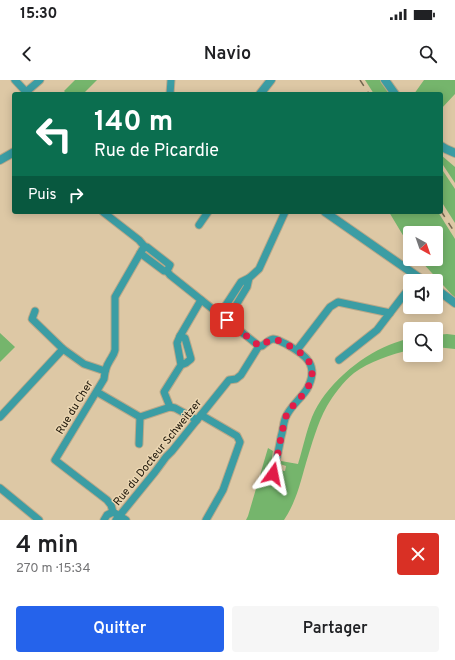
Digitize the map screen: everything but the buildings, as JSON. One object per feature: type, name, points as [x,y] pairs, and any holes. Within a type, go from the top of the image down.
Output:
[{"type":"street","points":[[15,80],[26,92]]},
{"type":"street","points":[[28,92],[40,80]]},
{"type":"street","points":[[170,92],[171,80]]},
{"type":"street","points":[[385,80],[394,92]]},
{"type":"street","points":[[261,92],[267,81]]},
{"type":"street","points":[[443,147],[455,153]]},
{"type":"street","points":[[0,160],[12,153]]},
{"type":"street","points":[[106,214],[139,240],[142,250],[164,271],[167,270],[170,275],[259,346],[262,346],[272,338],[298,350],[311,364],[312,376],[306,390],[291,408],[286,418],[273,474]]},
{"type":"street","points":[[199,225],[207,214]]},
{"type":"street","points":[[220,314],[241,282],[249,278],[259,269],[284,214]]},
{"type":"street","points":[[328,214],[411,274]]},
{"type":"street","name":"Rue du Cher","points":[[116,516],[107,500],[55,460],[104,379],[105,371],[115,350],[115,297],[142,250]]},
{"type":"street","points":[[227,320],[247,287],[249,278]]},
{"type":"street","points":[[443,294],[455,303]]},
{"type":"street","points":[[339,360],[377,330],[403,296]]},
{"type":"street","points":[[182,365],[177,343],[201,300]]},
{"type":"street","points":[[298,350],[330,307],[338,302],[390,313]]},
{"type":"street","points":[[35,311],[32,319],[62,349],[84,364],[105,371]]},
{"type":"street","points":[[170,407],[164,392],[182,365],[191,359],[185,338],[180,336]]},
{"type":"street","name":"Rue du Docteur Schweitzer","points":[[104,520],[107,515],[116,516],[155,472],[229,380],[236,379],[241,376],[259,346]]},
{"type":"street","points":[[0,417],[62,349]]},
{"type":"street","points":[[97,392],[140,417],[170,407],[199,418],[237,436],[240,442],[223,490],[206,520]]},
{"type":"street","points":[[139,444],[140,417]]},
{"type":"street","points":[[0,488],[39,520]]},
{"type":"street","points":[[116,516],[126,520]]},
{"type":"green space","points":[[75,80],[97,80],[85,92],[64,91]]},
{"type":"green space","points":[[365,80],[381,80],[390,92],[373,92]]},
{"type":"green space","points":[[424,80],[455,80],[455,94],[443,107],[443,92],[415,92]]},
{"type":"green space","points":[[443,157],[455,167],[455,183],[443,165]]},
{"type":"green space","points":[[443,171],[455,189],[455,223],[443,204]]},
{"type":"green space","points":[[390,214],[439,214],[455,239],[455,298],[443,285],[443,274],[433,274],[425,266],[443,266],[443,226],[403,226],[403,235]]},
{"type":"green space","points":[[0,333],[15,347],[0,362]]},
{"type":"green space","points":[[443,334],[455,335],[455,349],[443,348]]},
{"type":"green space","points":[[403,340],[403,352],[366,365],[354,373],[339,388],[327,406],[320,420],[297,493],[284,520],[246,520],[268,448],[273,451],[272,458],[274,459],[269,476],[275,477],[277,470],[285,471],[286,466],[280,464],[281,461],[298,464],[312,417],[325,394],[344,374],[366,357]]},
{"type":"railway","points":[[360,80],[368,92]]},
{"type":"railway","points":[[443,214],[455,233]]},
{"type":"route","points":[[227,320],[259,346],[262,346],[272,338],[298,350],[311,364],[312,376],[306,390],[291,408],[286,418],[273,474]]}]
